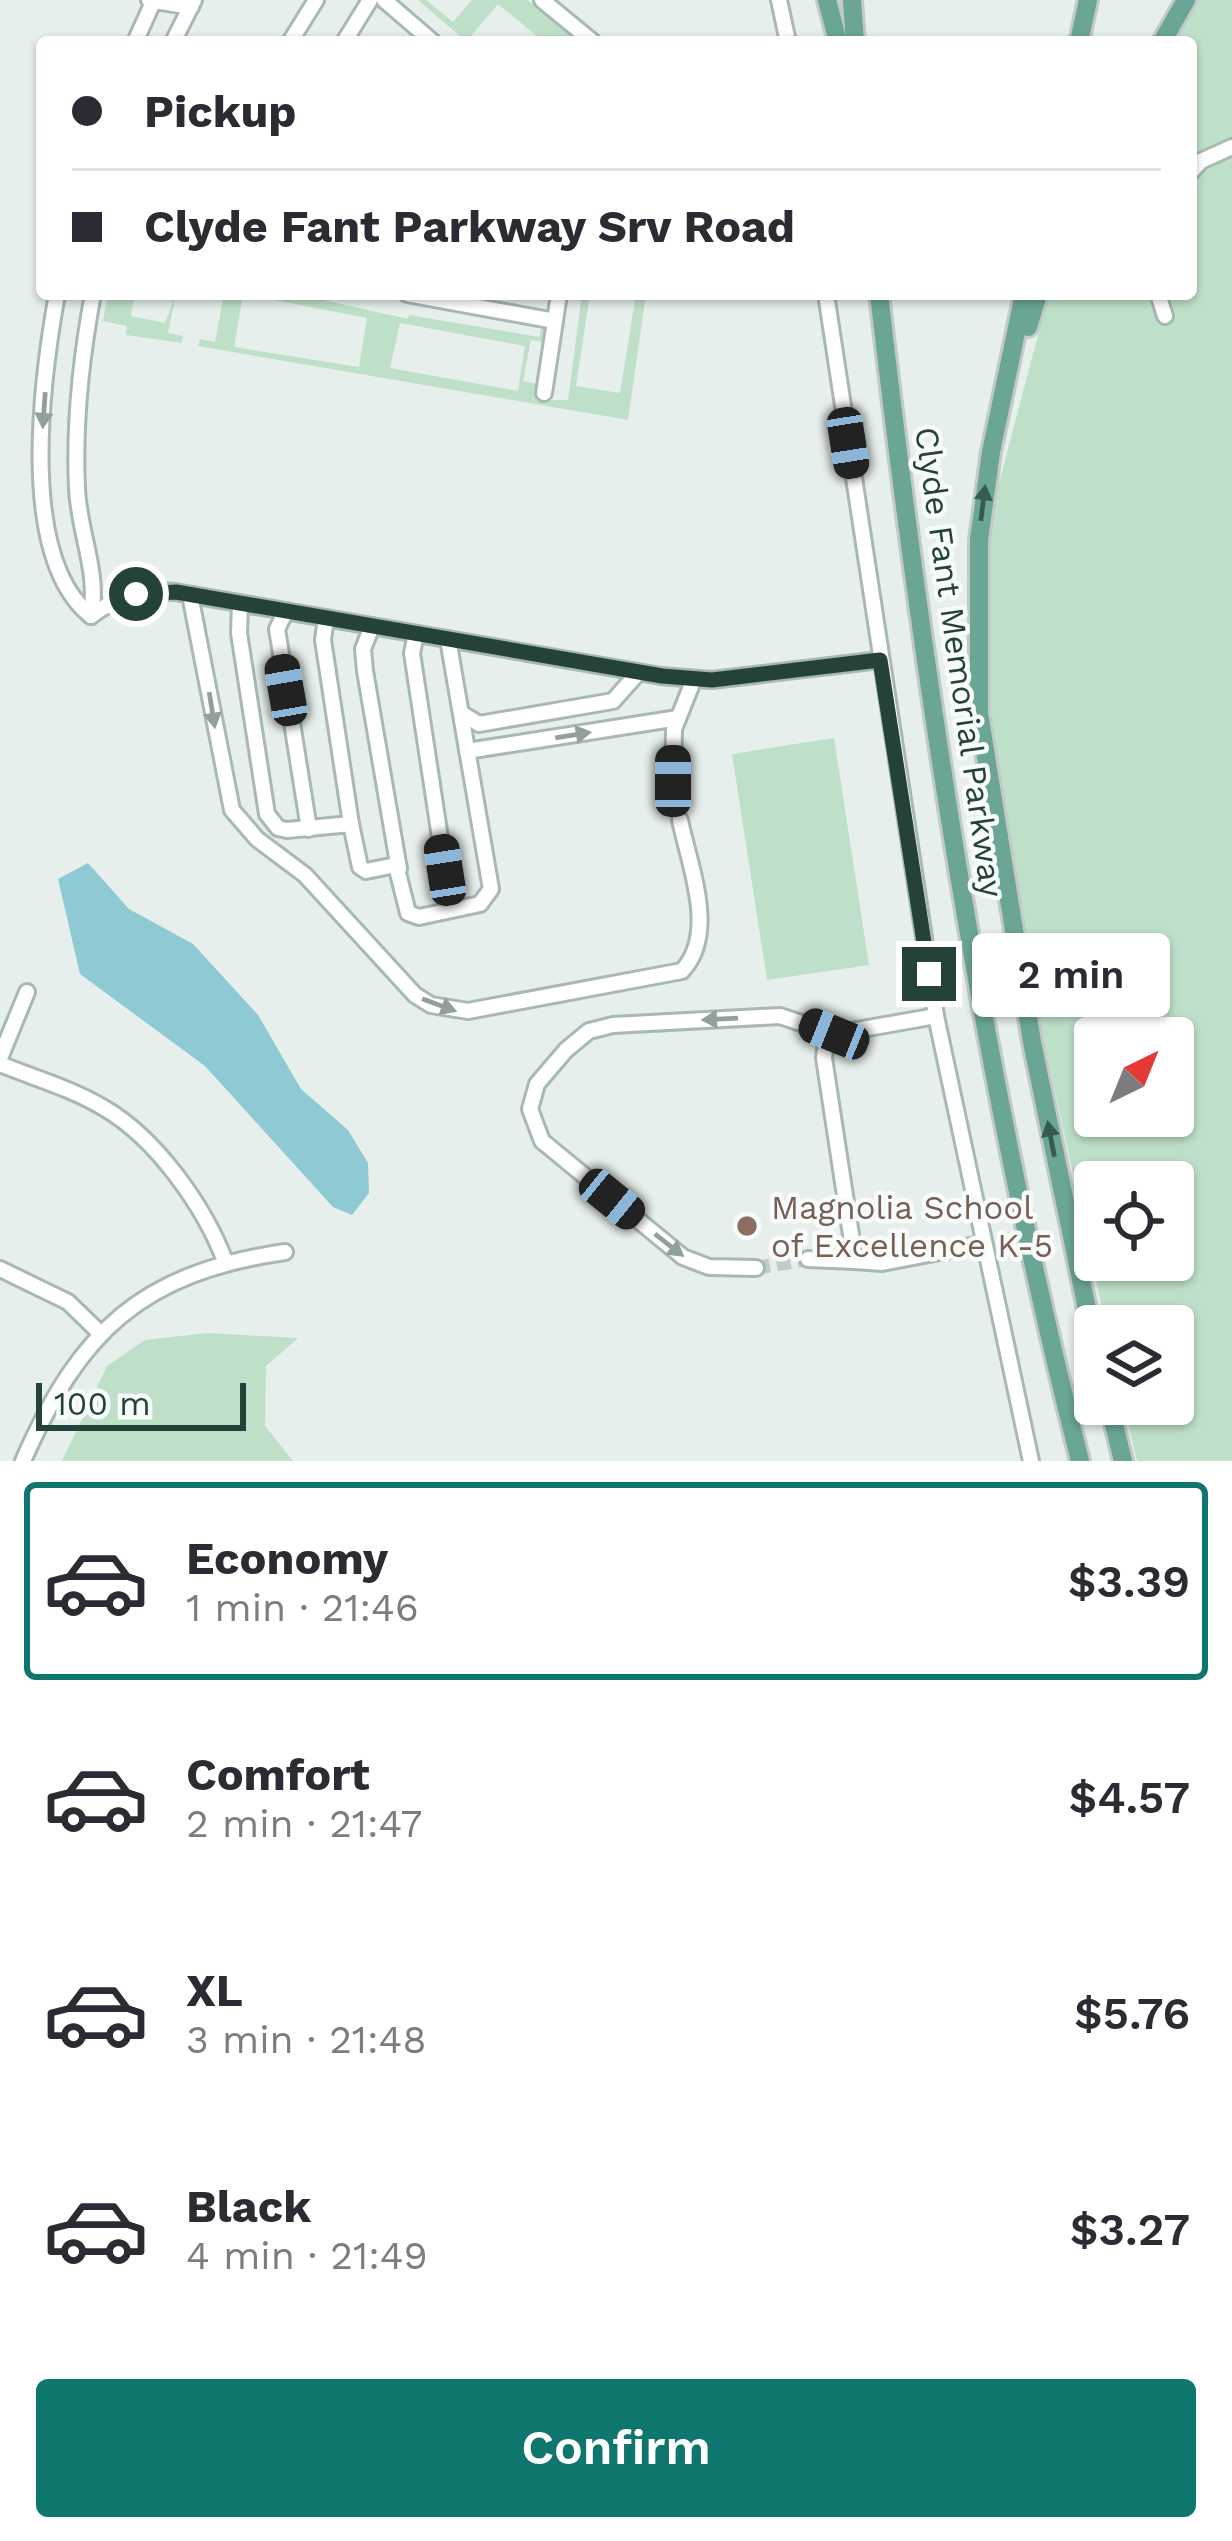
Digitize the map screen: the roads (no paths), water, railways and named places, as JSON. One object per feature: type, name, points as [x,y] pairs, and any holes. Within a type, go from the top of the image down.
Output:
[{"type":"main road","points":[[826,0],[836,36]]},
{"type":"main road","points":[[852,0],[855,36]]},
{"type":"main road","points":[[1080,36],[1088,0]]},
{"type":"main road","points":[[1165,36],[1186,0]]},
{"type":"main road","name":"Clyde Fant Memorial Parkway","points":[[880,300],[963,889],[1012,1159],[1080,1461]]},
{"type":"main road","name":"Clyde Fant Memorial Parkway","points":[[1023,300],[991,452],[976,574],[979,713],[1032,1042],[1086,1305]]},
{"type":"main road","points":[[991,452],[1036,300]]},
{"type":"main road","points":[[1114,1425],[1122,1458]]},
{"type":"street","points":[[294,36],[316,0]]},
{"type":"street","points":[[348,36],[370,0]]},
{"type":"street","points":[[383,0],[426,36]]},
{"type":"street","points":[[542,0],[586,36]]},
{"type":"street","points":[[779,0],[787,36]]},
{"type":"street","points":[[137,36],[152,1],[190,2],[176,36]]},
{"type":"street","points":[[1197,165],[1232,147]]},
{"type":"street","points":[[56,300],[43,429],[45,512],[62,580],[71,600],[91,616]]},
{"type":"street","points":[[91,616],[97,583],[77,485],[82,366],[92,300]]},
{"type":"street","points":[[440,300],[555,321]]},
{"type":"street","points":[[544,393],[558,300]]},
{"type":"street","points":[[827,300],[937,1016],[981,1244],[1031,1461]]},
{"type":"street","points":[[1160,300],[1166,316]]},
{"type":"street","points":[[91,616],[110,601],[136,594],[190,595],[694,679],[880,660]]},
{"type":"street","points":[[190,595],[232,810],[257,839],[305,875],[415,995],[431,1005],[468,1011],[682,971],[694,955],[700,920],[680,820]]},
{"type":"street","points":[[240,604],[239,633],[267,814],[278,828],[351,824]]},
{"type":"street","points":[[286,611],[277,629],[309,829]]},
{"type":"street","points":[[326,618],[323,640],[360,867],[399,869]]},
{"type":"street","points":[[372,626],[363,649],[365,671],[399,869],[412,916],[480,904],[491,889],[448,639]]},
{"type":"street","points":[[416,634],[412,653],[451,910]]},
{"type":"street","points":[[460,713],[479,724],[613,700],[638,673]]},
{"type":"street","points":[[673,781],[678,718],[694,679]]},
{"type":"street","points":[[467,751],[678,718]]},
{"type":"street","points":[[27,992],[0,1061],[105,1108],[140,1135],[211,1224],[225,1261]]},
{"type":"street","points":[[756,1268],[710,1268],[683,1257],[542,1141],[530,1109],[537,1084],[589,1031],[613,1025],[780,1016],[834,1034],[937,1016]]},
{"type":"street","points":[[834,1034],[826,1042],[824,1058],[855,1261]]},
{"type":"street","points":[[808,1259],[882,1263],[981,1244]]},
{"type":"street","points":[[22,1461],[49,1400],[119,1312],[225,1261],[285,1252]]},
{"type":"street","points":[[0,1269],[68,1302],[100,1333]]},
{"type":"water","points":[[88,863],[129,909],[193,944],[258,1015],[301,1089],[348,1130],[368,1163],[369,1193],[352,1215],[333,1207],[205,1066],[80,974],[58,879]]},
{"type":"tunnel","points":[[673,781],[680,820]]},
{"type":"tunnel","points":[[756,1268],[808,1259]]},
{"type":"place","name":"Magnolia School of Excellence K-5","points":[[747,1226]]}]
